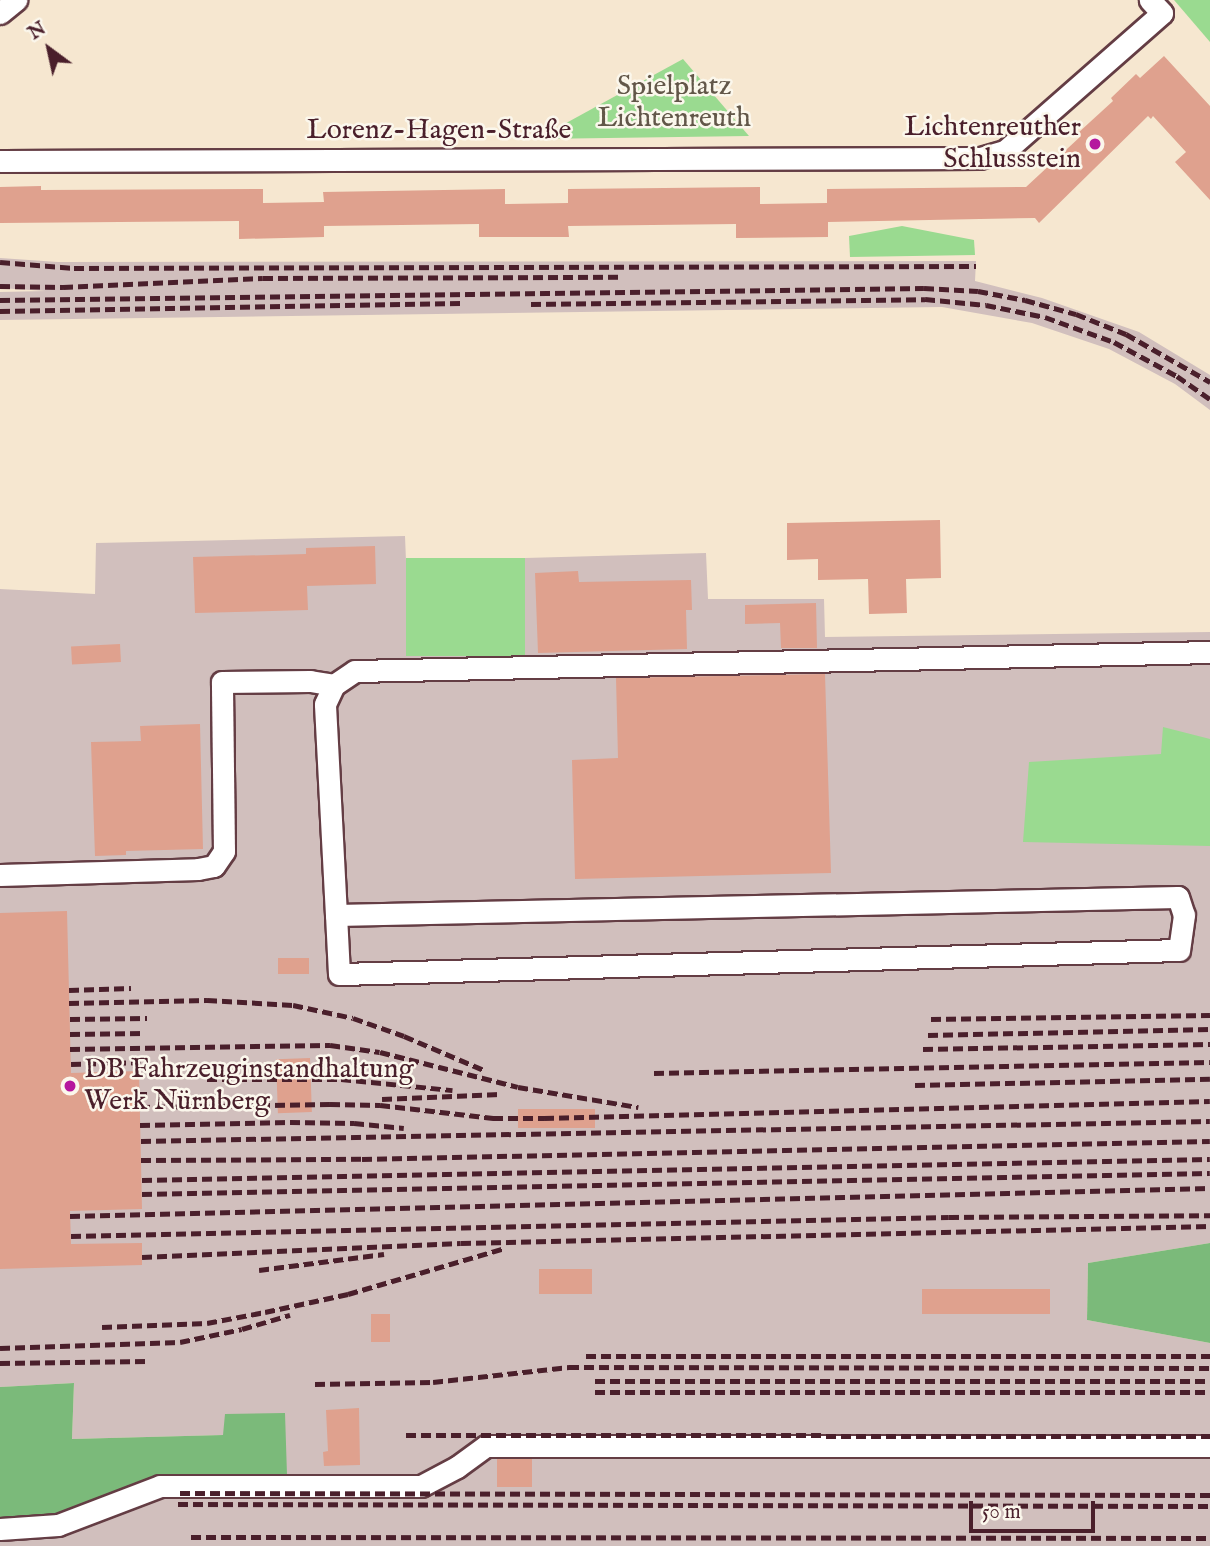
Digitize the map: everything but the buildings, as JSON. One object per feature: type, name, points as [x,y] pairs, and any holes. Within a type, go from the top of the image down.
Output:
[{"type":"street","points":[[0,13],[16,0]]},
{"type":"street","name":"Lorenz-Hagen-Straße","points":[[0,161],[980,158],[1005,151],[1156,7]]},
{"type":"street","points":[[336,915],[1178,897],[1184,915],[1180,950],[339,974],[336,915],[326,704],[334,685],[355,671],[1210,652]]},
{"type":"street","points":[[0,874],[198,869],[214,866],[224,851],[222,682],[310,681],[334,685]]},
{"type":"street","points":[[0,1529],[58,1525],[160,1486],[421,1486],[457,1467],[486,1446],[1210,1446]]},
{"type":"shaded area","points":[[0,258],[58,262],[976,261],[975,281],[1042,298],[1139,332],[1210,375],[1210,410],[1175,384],[1109,349],[1032,323],[942,307],[0,320],[0,292],[46,291],[0,288]]},
{"type":"shaded area","points":[[405,536],[406,561],[525,656],[525,558],[706,553],[708,599],[824,599],[825,637],[1210,632],[1210,1243],[1088,1263],[1087,1320],[1210,1343],[1210,1546],[0,1546],[0,1520],[158,1479],[287,1475],[223,1435],[72,1439],[74,1383],[0,1387],[0,589],[95,594],[96,543]]},
{"type":"green space","points":[[1174,0],[1210,0],[1210,42]]},
{"type":"green space","name":"Spielplatz Lichtenreuth","points":[[683,59],[749,136],[537,139]]},
{"type":"green space","points":[[902,226],[974,240],[975,255],[850,257],[849,236]]},
{"type":"green space","points":[[406,558],[525,558],[525,656],[406,656]]},
{"type":"green space","points":[[1163,727],[1210,739],[1210,846],[1023,842],[1029,762],[1161,754]]},
{"type":"green space","points":[[1210,1243],[1210,1343],[1087,1320],[1088,1263]]},
{"type":"green space","points":[[74,1383],[72,1439],[223,1435],[225,1414],[285,1413],[287,1475],[158,1479],[72,1514],[0,1520],[0,1387]]},
{"type":"railway","points":[[0,262],[74,268],[976,266]]},
{"type":"railway","points":[[0,286],[63,287],[263,278],[623,277]]},
{"type":"railway","points":[[0,300],[924,288],[978,291],[1076,314],[1126,334],[1210,382]]},
{"type":"railway","points":[[531,304],[925,299],[986,305],[1045,317],[1114,342],[1177,376],[1210,399]]},
{"type":"railway","points":[[0,311],[461,303]]},
{"type":"railway","points":[[69,990],[131,988]]},
{"type":"railway","points":[[69,1003],[207,1000],[293,1005],[353,1018],[404,1036],[486,1071]]},
{"type":"railway","points":[[931,1019],[1210,1015]]},
{"type":"railway","points":[[70,1019],[147,1018]]},
{"type":"railway","points":[[928,1035],[1210,1029]]},
{"type":"railway","points":[[70,1034],[145,1033]]},
{"type":"railway","points":[[923,1049],[1210,1044]]},
{"type":"railway","points":[[70,1049],[330,1045],[380,1052],[518,1087],[638,1107]]},
{"type":"railway","points":[[71,1064],[146,1062]]},
{"type":"railway","points":[[654,1073],[1210,1062]]},
{"type":"railway","points":[[207,1079],[341,1079],[452,1090]]},
{"type":"railway","points":[[915,1085],[1210,1079]]},
{"type":"railway","points":[[140,1094],[147,1094]]},
{"type":"railway","points":[[382,1099],[500,1094]]},
{"type":"railway","points":[[140,1107],[380,1105],[493,1118],[544,1118],[1210,1101]]},
{"type":"railway","points":[[141,1141],[1210,1121]]},
{"type":"railway","points":[[140,1125],[290,1122],[354,1123],[404,1128]]},
{"type":"railway","points":[[141,1160],[362,1159],[1210,1141]]},
{"type":"railway","points":[[142,1180],[1210,1159]]},
{"type":"railway","points":[[142,1194],[1210,1173]]},
{"type":"railway","points":[[70,1216],[1210,1188]]},
{"type":"railway","points":[[71,1236],[949,1217],[1210,1215]]},
{"type":"railway","points":[[142,1257],[461,1243],[1210,1226]]},
{"type":"railway","points":[[102,1327],[207,1323],[265,1312],[348,1294],[505,1248]]},
{"type":"railway","points":[[259,1270],[384,1254]]},
{"type":"railway","points":[[0,1348],[180,1342],[242,1329],[290,1315]]},
{"type":"railway","points":[[586,1356],[1210,1356]]},
{"type":"railway","points":[[0,1363],[148,1361]]},
{"type":"railway","points":[[315,1384],[433,1382],[569,1367],[1210,1368]]},
{"type":"railway","points":[[595,1381],[1210,1381]]},
{"type":"railway","points":[[595,1392],[1210,1392]]},
{"type":"railway","points":[[406,1435],[1210,1436]]},
{"type":"railway","points":[[180,1493],[1210,1495]]},
{"type":"railway","points":[[178,1504],[1210,1506]]},
{"type":"railway","points":[[191,1537],[1210,1538]]},
{"type":"place","name":"Lichtenreuther Schlussstein","points":[[1095,144]]},
{"type":"place","name":"DB Fahrzeuginstandhaltung Werk Nürnberg","points":[[70,1086]]}]
